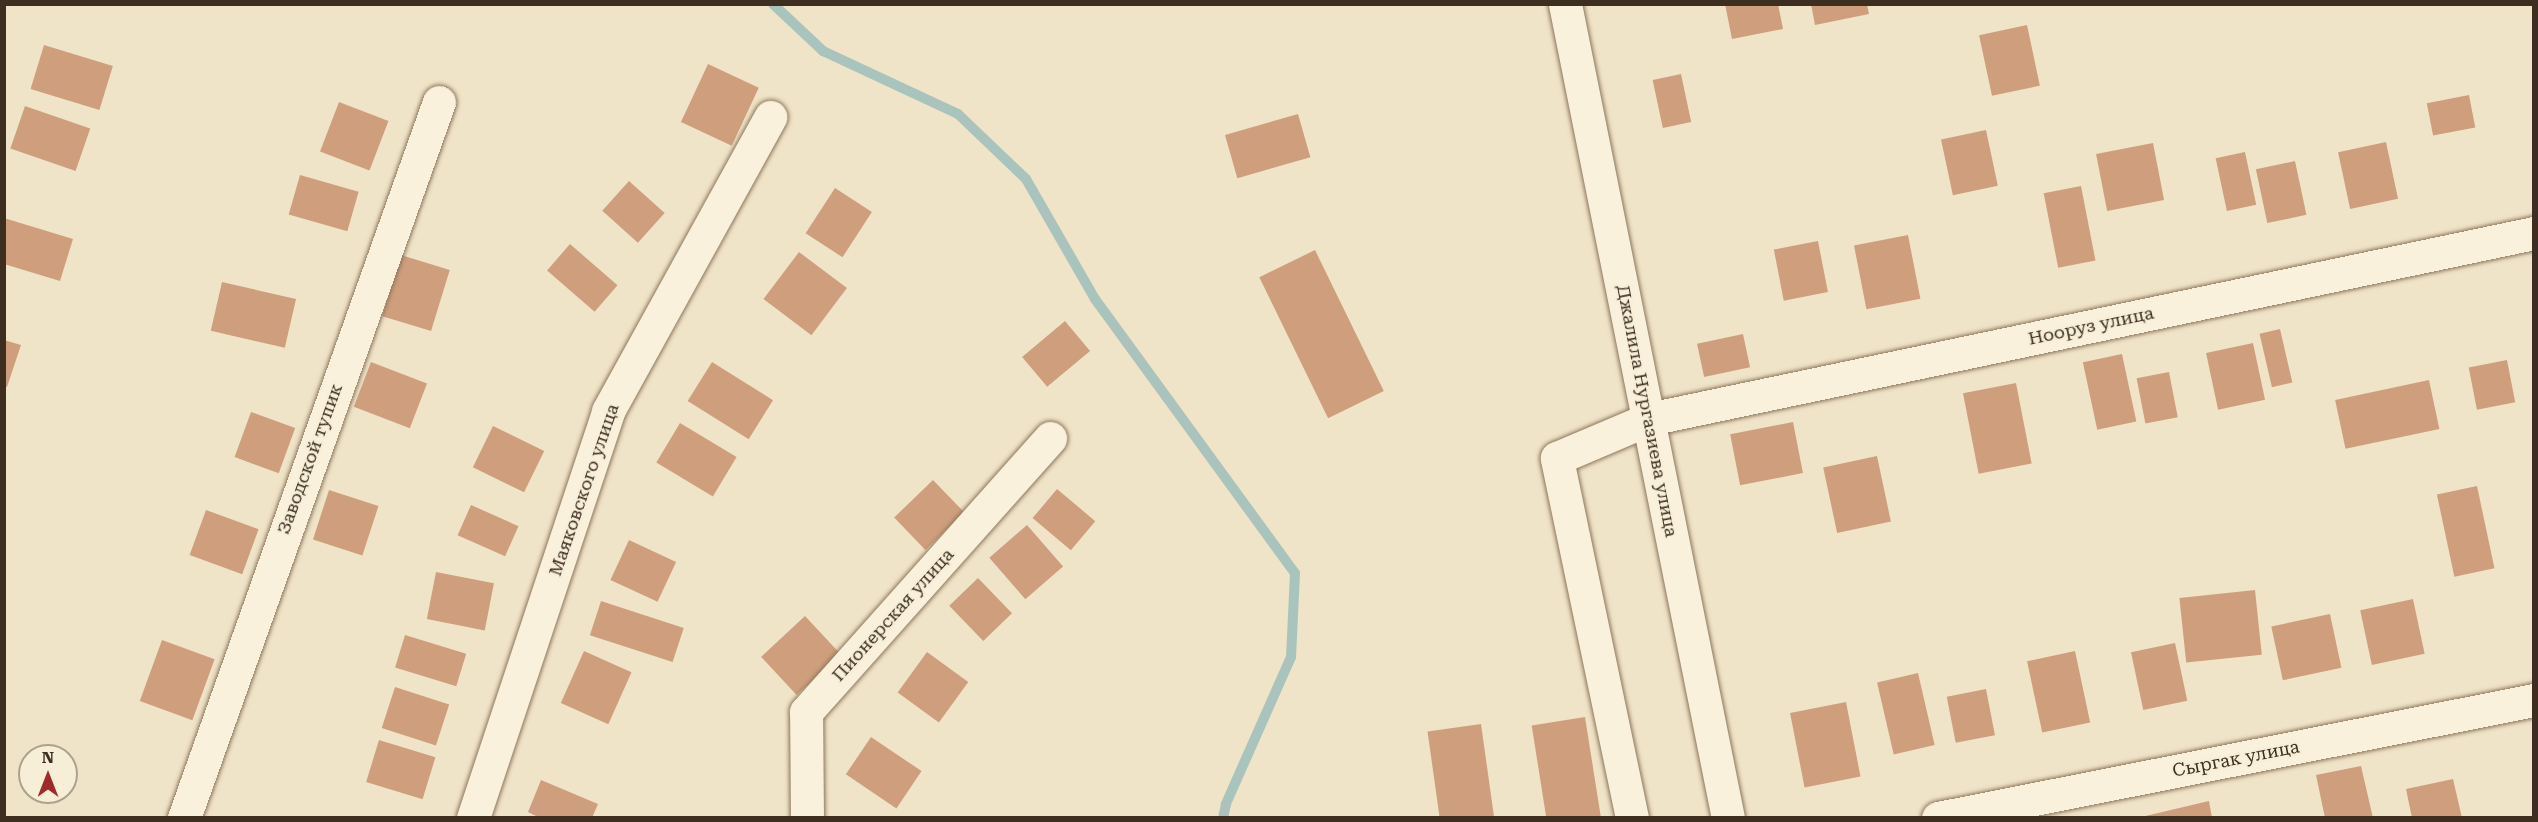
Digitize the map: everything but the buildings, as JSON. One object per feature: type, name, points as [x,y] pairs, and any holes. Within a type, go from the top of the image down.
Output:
[{"type":"street","name":"Джалила Нургазиева улица","points":[[1565,4],[1728,818]]},
{"type":"street","name":"Заводской тупик","points":[[184,818],[440,102]]},
{"type":"street","name":"Маяковского улица","points":[[473,818],[608,411],[770,117]]},
{"type":"street","name":"Нооруз улица","points":[[1632,818],[1557,458],[1648,419],[2534,233]]},
{"type":"street","name":"Пионерская улица","points":[[807,818],[806,712],[1050,438]]},
{"type":"street","name":"Сыргак улица","points":[[1938,818],[2534,700]]},
{"type":"waterway","points":[[773,4],[823,51],[958,114],[1026,179],[1095,299],[1295,573],[1291,657],[1226,804],[1223,818]]}]
